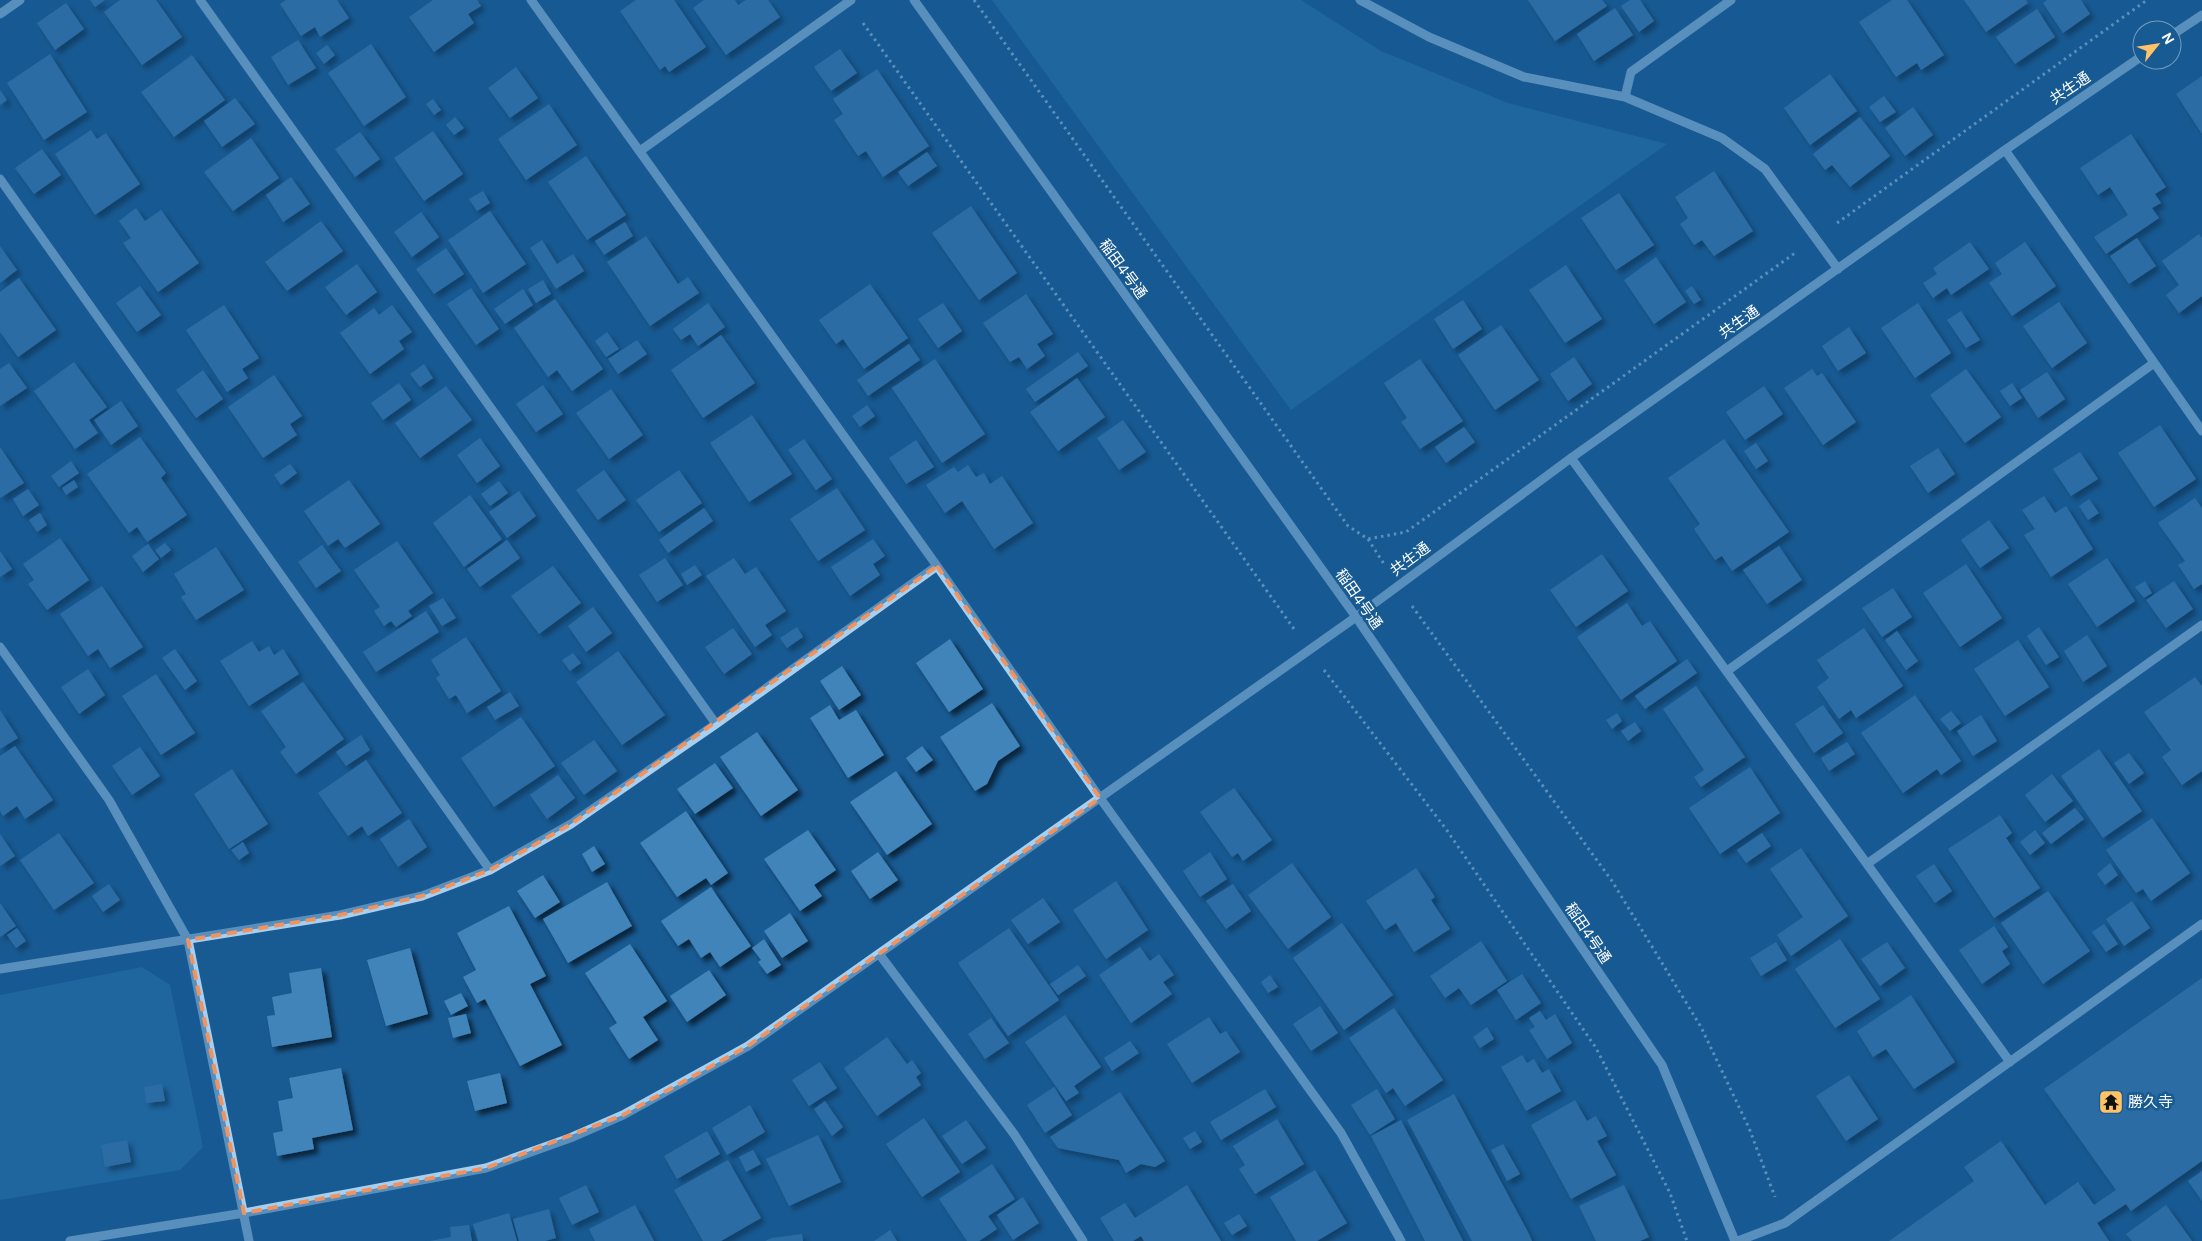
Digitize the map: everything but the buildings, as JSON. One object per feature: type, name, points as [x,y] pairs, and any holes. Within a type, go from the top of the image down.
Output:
[{"type":"street","points":[[0,14],[20,0]]},
{"type":"street","points":[[200,0],[716,724]]},
{"type":"street","points":[[531,0],[1341,1133],[1401,1241]]},
{"type":"street","name":"稲田4号通","points":[[914,0],[1356,617],[1662,1065],[1736,1241]]},
{"type":"street","points":[[1360,0],[1429,37],[1524,77],[1624,97],[1722,138],[1765,170],[1838,269]]},
{"type":"street","points":[[1624,97],[1631,72],[1731,0]]},
{"type":"street","points":[[640,151],[849,1]]},
{"type":"street","points":[[2182,28],[2202,15]]},
{"type":"street","name":"共生通","points":[[70,1241],[244,1213],[486,1168],[570,1138],[623,1115],[748,1046],[880,955],[1356,617],[1571,458],[2005,150],[2132,63]]},
{"type":"street","points":[[2005,150],[2202,431]]},
{"type":"street","points":[[0,179],[490,870]]},
{"type":"street","points":[[1727,671],[2154,363]]},
{"type":"street","points":[[1571,458],[2010,1062]]},
{"type":"street","points":[[0,969],[340,915],[422,896],[490,870],[571,824],[716,724],[937,566]]},
{"type":"street","points":[[1867,864],[2202,625]]},
{"type":"street","points":[[0,647],[110,800],[188,940],[249,1241]]},
{"type":"street","points":[[1736,1241],[1786,1223],[2202,924]]},
{"type":"street","points":[[880,955],[1014,1134],[1083,1241]]},
{"type":"path","points":[[974,0],[1348,526],[1368,539],[1398,586],[1612,881],[1700,1027],[1749,1128],[1786,1223]]},
{"type":"path","points":[[1368,539],[1406,532],[2147,0]]},
{"type":"path","points":[[849,1],[1309,650],[1446,829],[1596,1048],[1670,1193],[1687,1241]]},
{"type":"highlighted area","points":[[937,566],[1100,798],[748,1046],[623,1115],[486,1168],[244,1213],[188,940],[340,915],[422,896],[490,870],[571,824]]},
{"type":"shaded area","points":[[992,0],[1301,0],[1381,51],[1508,103],[1667,144],[1291,410]]},
{"type":"shaded area","points":[[142,967],[170,985],[203,1147],[180,1170],[0,1200],[0,995]]},
{"type":"place","name":"勝久寺","points":[[2111,1102]]}]
